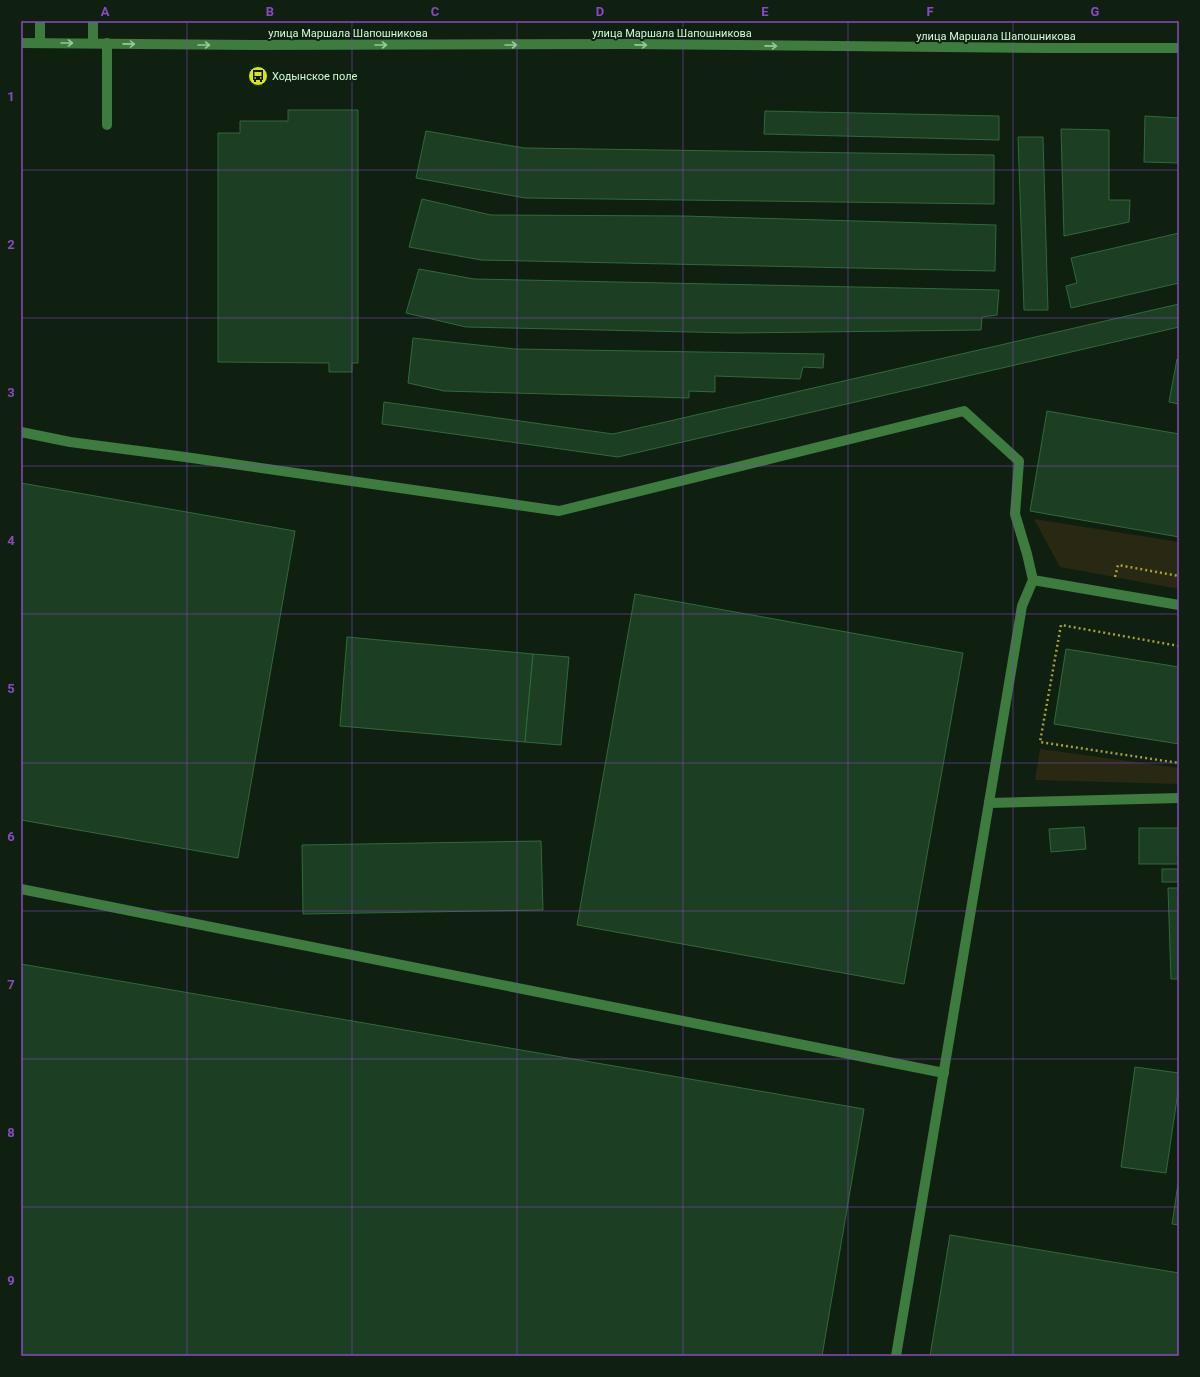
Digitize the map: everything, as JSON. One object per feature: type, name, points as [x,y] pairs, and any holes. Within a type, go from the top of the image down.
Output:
[{"type":"street","points":[[40,21],[40,43]]},
{"type":"street","points":[[93,21],[93,43]]},
{"type":"street","name":"улица Маршала Шапошникова","points":[[21,43],[638,44],[1179,48]]},
{"type":"street","points":[[106,43],[107,125]]},
{"type":"street","points":[[21,432],[70,442],[185,457],[559,511],[964,411],[1019,461],[1015,514],[1033,580],[1022,606],[896,1356]]},
{"type":"street","points":[[1033,580],[1179,605]]},
{"type":"street","points":[[989,803],[1179,798]]},
{"type":"street","points":[[21,889],[944,1073]]},
{"type":"path","points":[[1112,594],[1118,565],[1179,576]]},
{"type":"path","points":[[1179,646],[1061,625],[1040,742],[1179,763]]},
{"type":"shaded area","points":[[1034,519],[1179,542],[1179,589],[1060,567]]},
{"type":"shaded area","points":[[1040,749],[1179,768],[1179,784],[1035,780]]},
{"type":"building","points":[[288,110],[358,110],[358,363],[352,363],[352,372],[329,372],[329,363],[218,362],[218,133],[240,133],[240,121],[288,121]]},
{"type":"building","points":[[765,111],[999,116],[999,140],[764,134]]},
{"type":"building","points":[[1145,116],[1179,118],[1179,163],[1144,162]]},
{"type":"building","points":[[1061,129],[1109,130],[1109,200],[1130,200],[1129,222],[1064,236]]},
{"type":"building","points":[[426,131],[524,148],[994,155],[994,204],[525,198],[416,178]]},
{"type":"building","points":[[1018,137],[1043,137],[1048,310],[1024,310]]},
{"type":"building","points":[[422,199],[491,215],[683,216],[996,225],[995,271],[481,260],[409,247]]},
{"type":"building","points":[[1179,233],[1179,283],[1071,308],[1066,286],[1077,283],[1071,258]]},
{"type":"building","points":[[419,269],[474,279],[999,290],[997,315],[982,317],[981,330],[736,333],[466,327],[406,313]]},
{"type":"building","points":[[1179,304],[1179,327],[618,457],[382,424],[384,402],[613,434]]},
{"type":"building","points":[[413,338],[515,349],[824,354],[823,368],[803,367],[800,379],[715,376],[715,392],[689,391],[689,398],[444,391],[408,383]]},
{"type":"building","points":[[1177,359],[1179,359],[1179,404],[1169,402]]},
{"type":"building","points":[[1047,411],[1179,434],[1179,537],[1030,511]]},
{"type":"building","points":[[21,483],[295,531],[238,858],[21,820]]},
{"type":"building","points":[[635,594],[963,653],[904,984],[577,925]]},
{"type":"building","points":[[347,637],[533,654],[525,742],[340,726]]},
{"type":"building","points":[[1066,649],[1179,667],[1179,744],[1054,724]]},
{"type":"building","points":[[533,654],[569,657],[561,745],[525,742]]},
{"type":"building","points":[[1084,827],[1086,849],[1051,852],[1049,829]]},
{"type":"building","points":[[1139,828],[1179,828],[1179,864],[1139,864]]},
{"type":"building","points":[[541,841],[543,910],[303,914],[302,845]]},
{"type":"building","points":[[1162,869],[1179,869],[1179,882],[1162,882]]},
{"type":"building","points":[[1168,888],[1179,888],[1179,979],[1171,979]]},
{"type":"building","points":[[21,964],[864,1109],[822,1356],[21,1356]]},
{"type":"building","points":[[1135,1067],[1179,1073],[1179,1085],[1166,1173],[1121,1167]]},
{"type":"building","points":[[1178,1184],[1179,1185],[1179,1225],[1172,1224]]},
{"type":"building","points":[[950,1235],[1179,1273],[1179,1356],[930,1356]]},
{"type":"place","name":"Ходынское поле","points":[[258,76]]}]
